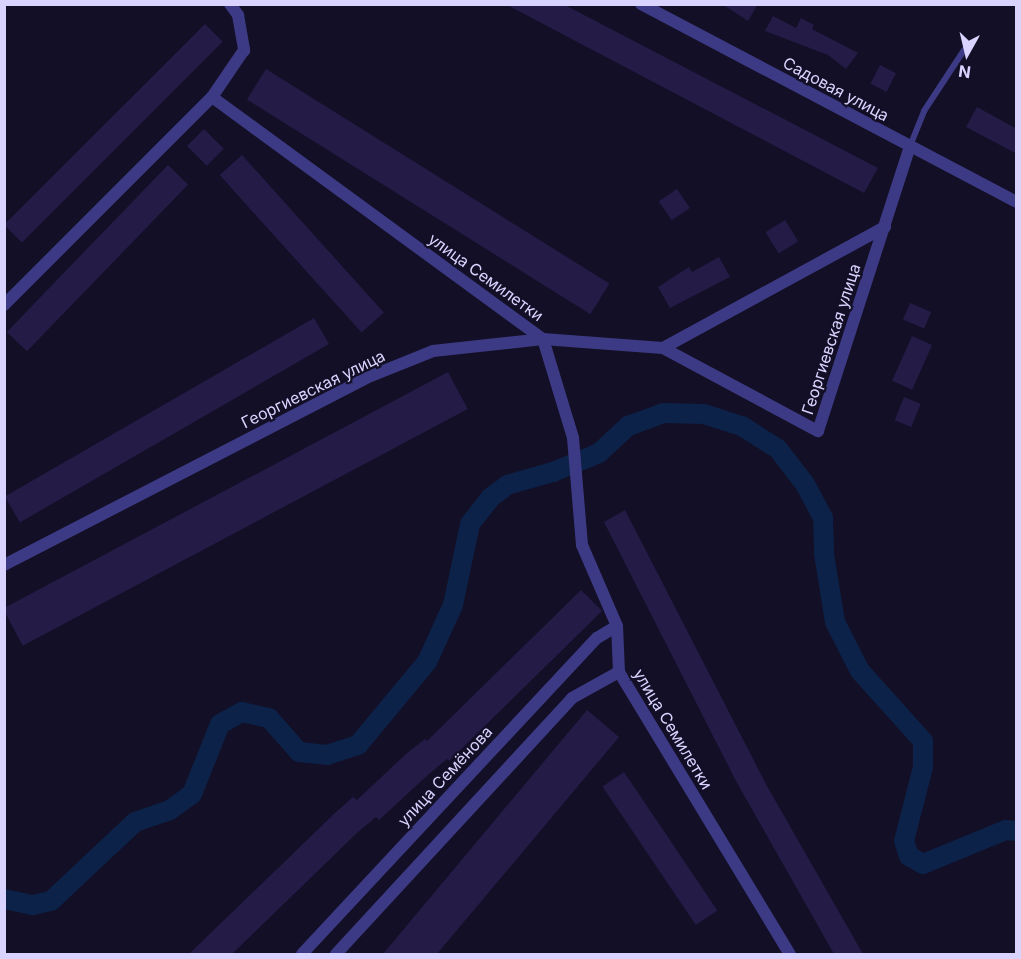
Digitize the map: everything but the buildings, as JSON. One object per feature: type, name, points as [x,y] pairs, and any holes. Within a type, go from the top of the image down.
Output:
[{"type":"street","points":[[4,305],[212,97],[244,50],[238,15],[230,4]]},
{"type":"street","name":"Садовая улица","points":[[641,4],[1017,202]]},
{"type":"street","name":"улица Семилетки","points":[[212,97],[543,339],[573,438],[581,497],[582,545],[617,626],[619,672],[790,954]]},
{"type":"street","name":"Георгиевская улица","points":[[4,565],[366,378],[433,351],[543,339],[663,348],[818,431],[910,146]]},
{"type":"street","name":"Георгиевская улица","points":[[663,348],[885,226]]},
{"type":"street","name":"улица Семёнова","points":[[302,954],[597,638],[617,626]]},
{"type":"street","points":[[336,954],[572,698],[619,672]]},
{"type":"lane","points":[[910,146],[924,111],[964,50]]},
{"type":"waterway","points":[[4,899],[33,905],[51,901],[135,822],[170,810],[192,794],[220,724],[242,712],[269,718],[299,752],[327,755],[358,745],[427,662],[453,605],[470,524],[490,498],[507,485],[553,472],[599,453],[628,426],[663,413],[704,414],[742,426],[778,449],[805,484],[823,518],[824,554],[835,622],[860,671],[923,741],[923,767],[904,841],[909,856],[923,864],[1006,830],[1016,831]]}]
